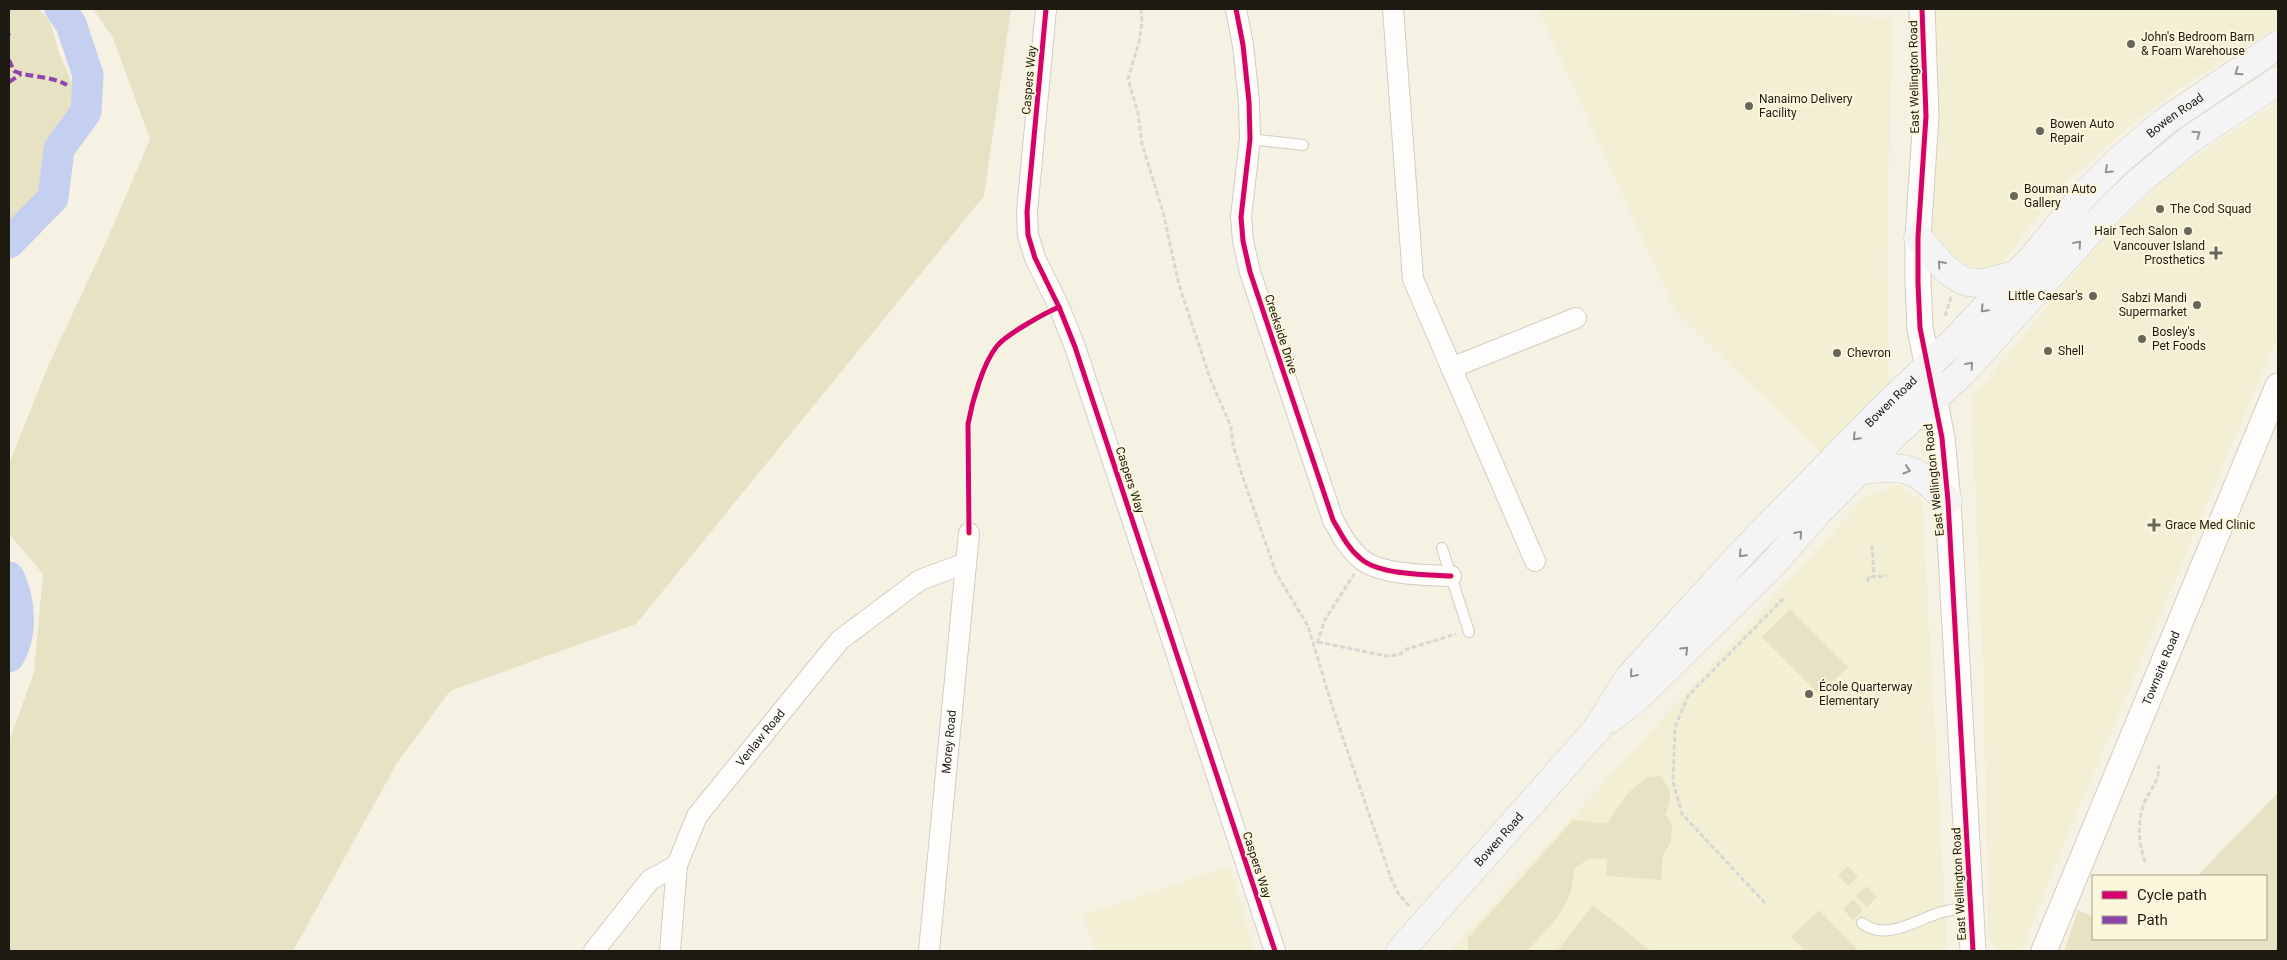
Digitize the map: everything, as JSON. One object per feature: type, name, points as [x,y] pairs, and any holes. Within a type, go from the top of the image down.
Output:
[{"type":"main road","name":"Bowen Road","points":[[1400,951],[1596,728],[1628,679],[1671,630],[1744,552],[2018,274],[2084,194],[2132,149],[2181,110],[2278,45]]},
{"type":"main road","name":"Bowen Road","points":[[1596,728],[1640,695],[1770,567],[1819,511],[1859,470],[1962,373],[2084,237],[2142,179],[2189,140],[2277,81]]},
{"type":"main road","points":[[1918,237],[1947,270],[1958,279],[1982,283],[2018,274]]},
{"type":"main road","points":[[1859,470],[1910,469],[1920,475],[1948,502]]},
{"type":"street","name":"Caspers Way","points":[[1046,9],[1027,212],[1028,235],[1053,309],[1075,347],[1275,951]]},
{"type":"street","name":"Creekside Drive","points":[[1236,9],[1244,55],[1250,138],[1241,217],[1243,242],[1250,272],[1333,520],[1346,544],[1362,560],[1406,574],[1451,576]]},
{"type":"street","points":[[1394,9],[1413,279],[1535,561]]},
{"type":"street","name":"East Wellington Road","points":[[1922,9],[1926,116],[1918,237],[1920,328],[1942,438],[1948,502],[1973,951]]},
{"type":"street","points":[[1451,368],[1576,318]]},
{"type":"street","name":"Townsite Road","points":[[2044,951],[2278,386]]},
{"type":"street","name":"Morey Road","points":[[929,951],[969,533]]},
{"type":"street","name":"Venlaw Road","points":[[670,951],[677,865],[697,816],[840,640],[920,580],[966,563]]},
{"type":"street","points":[[594,951],[650,880],[677,865]]},
{"type":"lane","points":[[1250,138],[1303,145]]},
{"type":"lane","points":[[1442,548],[1469,632]]},
{"type":"lane","points":[[1862,923],[1871,930],[1890,931],[1909,926],[1937,913],[1970,907]]},
{"type":"path","points":[[1141,9],[1142,22],[1128,79],[1138,113],[1144,154],[1163,212],[1179,285],[1210,378],[1230,427],[1241,472],[1276,573],[1316,643],[1333,710],[1392,878],[1398,893],[1410,907]]},
{"type":"path","points":[[1945,316],[1954,289]]},
{"type":"path","points":[[969,533],[968,424],[970,411],[988,362],[998,345],[1013,333],[1053,309]]},
{"type":"path","points":[[1872,545],[1874,576]]},
{"type":"path","points":[[1316,643],[1325,620],[1362,560]]},
{"type":"path","points":[[1868,582],[1868,577],[1887,576]]},
{"type":"path","points":[[1765,903],[1682,814],[1673,781],[1676,727],[1688,696],[1784,598]]},
{"type":"path","points":[[1316,643],[1386,656],[1399,655],[1406,649],[1448,636]]},
{"type":"path","points":[[2145,862],[2139,836],[2139,824],[2145,801],[2159,776],[2158,765]]},
{"type":"shaded area","points":[[9,9],[37,9],[44,14],[51,25],[59,53],[74,87],[76,100],[49,182],[38,199],[9,228]]},
{"type":"shaded area","points":[[93,9],[1011,9],[984,196],[636,624],[450,691],[397,763],[293,951],[9,951],[9,742],[34,672],[43,574],[9,534],[10,461],[49,364],[107,240],[150,139],[113,38]]},
{"type":"shaded area","points":[[1538,9],[1777,9],[1892,19],[1887,260],[1889,383],[1823,455],[1676,312]]},
{"type":"shaded area","points":[[1925,9],[2278,9],[2278,27],[2176,91],[2131,125],[2056,192],[1999,267],[1978,269],[1944,260],[1927,242]]},
{"type":"shaded area","points":[[2278,102],[2278,335],[2070,829],[2021,951],[1998,951],[1988,938],[1984,686],[1971,400],[2102,239],[2171,173]]},
{"type":"shaded area","name":"École Quarterway Elementary","points":[[1899,485],[1922,501],[1947,951],[1450,951],[1865,497]]},
{"type":"shaded area","points":[[1790,609],[1848,667],[1820,695],[1762,637]]},
{"type":"shaded area","points":[[1660,776],[1670,794],[1665,814],[1672,824],[1671,842],[1663,855],[1661,880],[1606,876],[1607,859],[1590,858],[1574,869],[1570,894],[1565,905],[1552,924],[1527,951],[1468,951],[1468,938],[1573,820],[1607,823],[1630,791],[1647,777]]},
{"type":"shaded area","points":[[2278,793],[2278,951],[2064,951],[2078,910],[2092,917],[2092,940],[2267,940],[2267,875],[2198,875]]},
{"type":"shaded area","points":[[1229,866],[1255,951],[1095,951],[1084,915]]},
{"type":"shaded area","points":[[1848,866],[1858,877],[1848,886],[1838,875]]},
{"type":"shaded area","points":[[1867,886],[1877,897],[1867,907],[1856,896]]},
{"type":"shaded area","points":[[1853,899],[1863,910],[1853,920],[1843,909]]},
{"type":"shaded area","points":[[1593,905],[1651,951],[1557,951]]},
{"type":"shaded area","points":[[1819,910],[1859,951],[1806,951],[1791,937]]},
{"type":"waterway","points":[[9,243],[53,198],[59,149],[86,112],[88,75],[71,24],[60,9]]},
{"type":"waterway","points":[[9,577],[18,607],[18,627],[9,657]]},
{"type":"marked path","points":[[9,60],[14,71],[54,80],[67,85]]},
{"type":"marked path","points":[[9,82],[21,74]]},
{"type":"cycle path","points":[[1046,9],[1027,212],[1028,235],[1035,258],[1059,307],[1075,347],[1275,951]]},
{"type":"cycle path","points":[[1236,9],[1243,45],[1249,102],[1250,139],[1241,217],[1243,241],[1250,272],[1333,520],[1352,550],[1368,564],[1403,573],[1451,576]]},
{"type":"cycle path","points":[[1922,9],[1926,116],[1918,237],[1920,328],[1942,438],[1948,501],[1973,951]]},
{"type":"cycle path","points":[[969,533],[968,424],[975,394],[983,372],[992,353],[1002,341],[1026,324],[1059,307]]},
{"type":"place","name":"John's Bedroom Barn & Foam Warehouse","points":[[2131,44]]},
{"type":"place","name":"Nanaimo Delivery Facility","points":[[1749,106]]},
{"type":"place","name":"Bowen Auto Repair","points":[[2040,131]]},
{"type":"place","name":"Bouman Auto Gallery","points":[[2014,196]]},
{"type":"place","name":"The Cod Squad","points":[[2160,209]]},
{"type":"place","name":"Hair Tech Salon","points":[[2188,231]]},
{"type":"place","name":"Vancouver Island Prosthetics","points":[[2216,253]]},
{"type":"place","name":"Little Caesar's","points":[[2093,296]]},
{"type":"place","name":"Sabzi Mandi Supermarket","points":[[2197,305]]},
{"type":"place","name":"Bosley's Pet Foods","points":[[2142,339]]},
{"type":"place","name":"Shell","points":[[2048,351]]},
{"type":"place","name":"Chevron","points":[[1837,353]]},
{"type":"place","name":"Grace Med Clinic","points":[[2154,525]]},
{"type":"place","name":"École Quarterway Elementary","points":[[1809,694]]}]
